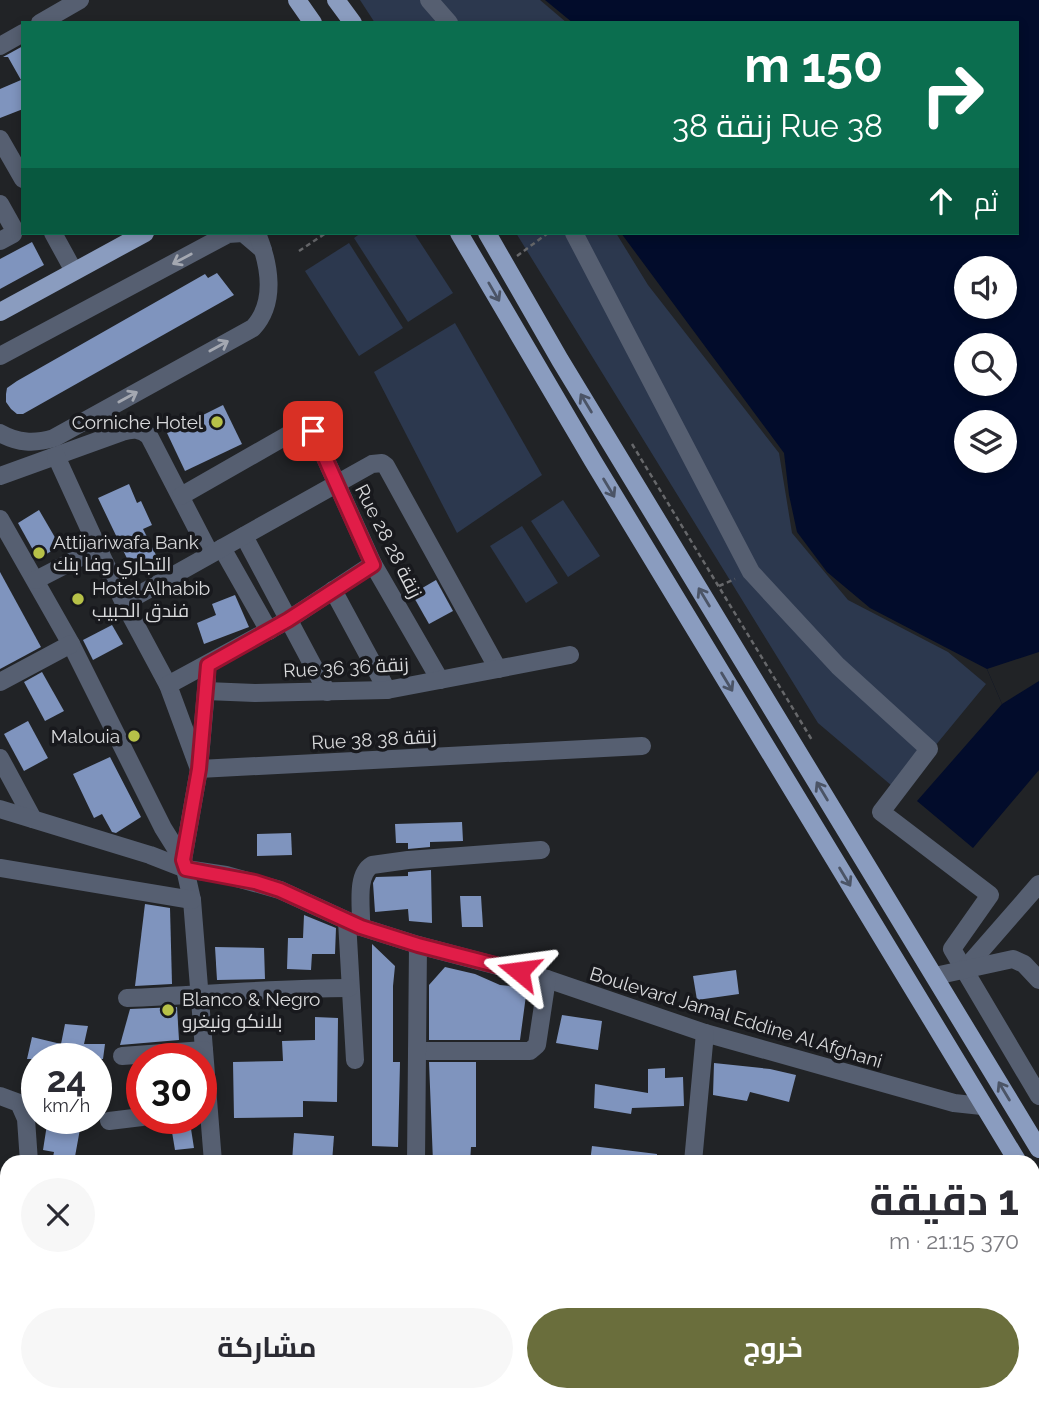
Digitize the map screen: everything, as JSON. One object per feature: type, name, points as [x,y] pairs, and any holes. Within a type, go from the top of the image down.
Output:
[{"type":"main road","points":[[297,0],[312,21]]},
{"type":"main road","points":[[336,0],[352,21]]},
{"type":"main road","points":[[0,301],[123,235]]},
{"type":"main road","points":[[0,313],[141,235]]},
{"type":"main road","points":[[460,235],[593,461],[1014,1155]]},
{"type":"main road","points":[[488,235],[560,360],[1039,1149]]},
{"type":"street","points":[[43,21],[79,0]]},
{"type":"street","points":[[429,0],[447,21]]},
{"type":"street","points":[[0,46],[21,34]]},
{"type":"street","points":[[0,139],[21,176]]},
{"type":"street","points":[[0,204],[14,229],[13,234],[0,241]]},
{"type":"street","points":[[54,235],[70,264]]},
{"type":"street","points":[[0,356],[226,235]]},
{"type":"street","points":[[576,235],[751,572],[838,666],[929,749],[881,812],[990,895],[951,949],[1039,1096]]},
{"type":"street","points":[[0,433],[21,442],[54,439],[253,328],[261,319],[268,301],[269,284],[260,241]]},
{"type":"street","name":"Rue 28 زنقة 28","points":[[181,496],[300,428],[313,431],[373,565],[440,680]]},
{"type":"street","points":[[0,476],[131,429],[144,431],[181,496],[269,631]]},
{"type":"street","points":[[56,456],[124,603],[168,685],[199,769]]},
{"type":"street","points":[[124,603],[372,464],[382,463],[498,669]]},
{"type":"street","points":[[0,519],[71,644],[163,828],[185,864]]},
{"type":"street","points":[[244,536],[327,692]]},
{"type":"street","points":[[36,580],[95,541]]},
{"type":"street","points":[[168,685],[288,620],[373,565]]},
{"type":"street","points":[[332,590],[387,690]]},
{"type":"street","points":[[0,682],[71,644]]},
{"type":"street","name":"Rue 36 زنقة 36","points":[[206,691],[387,690],[570,655]]},
{"type":"street","points":[[203,1043],[192,900],[185,864],[199,769],[208,665]]},
{"type":"street","name":"Rue 38 زنقة 38","points":[[199,769],[642,746]]},
{"type":"street","points":[[0,758],[33,820]]},
{"type":"street","name":"Boulevard Jamal Eddine Al Afghani","points":[[0,809],[150,855],[280,890],[354,924],[418,945],[547,979],[705,1033],[954,1103],[982,1106]]},
{"type":"street","points":[[355,1060],[349,988],[354,924],[362,877],[368,868],[372,865],[408,860],[541,850]]},
{"type":"street","points":[[0,868],[192,900]]},
{"type":"street","points":[[964,970],[1039,884]]},
{"type":"street","points":[[416,1155],[418,945]]},
{"type":"street","points":[[935,976],[1013,959],[1024,964],[1039,980]]},
{"type":"street","points":[[417,1051],[530,1051],[537,1045],[547,979]]},
{"type":"street","points":[[127,998],[200,996],[290,988],[349,988]]},
{"type":"street","points":[[694,1155],[705,1033]]},
{"type":"street","points":[[121,1056],[126,1056]]},
{"type":"street","points":[[0,1096],[19,1103],[26,1119],[29,1155]]},
{"type":"street","points":[[209,1134],[212,1155]]},
{"type":"path","points":[[299,251],[323,235]]},
{"type":"shaded area","points":[[360,0],[540,0],[565,21],[374,21]]},
{"type":"shaded area","points":[[545,0],[1039,0],[1039,770],[973,848],[917,801],[1002,704],[987,669],[870,608],[827,572],[797,532],[784,453],[622,235],[1019,235],[1019,21],[571,21]]},
{"type":"shaded area","points":[[358,235],[415,235],[453,293],[408,322],[354,238]]},
{"type":"shaded area","points":[[517,235],[617,235],[648,285],[779,453],[792,533],[848,600],[948,652],[986,684],[898,791],[818,723]]},
{"type":"shaded area","points":[[349,243],[403,328],[359,356],[305,271]]},
{"type":"shaded area","points":[[455,323],[542,475],[457,533],[374,372]]},
{"type":"shaded area","points":[[563,500],[600,556],[568,577],[531,521]]},
{"type":"shaded area","points":[[522,526],[558,583],[526,603],[490,546]]},
{"type":"pier","points":[[1039,652],[1039,681],[1002,704],[987,669]]},
{"type":"building","points":[[21,47],[21,80],[8,57],[3,57]]},
{"type":"building","points":[[21,80],[21,110],[0,118],[0,89]]},
{"type":"building","points":[[32,242],[44,265],[0,289],[0,259]]},
{"type":"building","points":[[217,273],[234,295],[23,414],[17,414],[6,402],[7,388],[17,381],[205,274],[208,278]]},
{"type":"building","points":[[223,405],[242,444],[185,471],[167,433]]},
{"type":"building","points":[[129,484],[137,503],[141,501],[152,525],[143,529],[159,561],[134,573],[98,498]]},
{"type":"building","points":[[39,510],[60,546],[38,559],[18,523]]},
{"type":"building","points":[[0,572],[41,647],[0,669]]},
{"type":"building","points":[[436,580],[453,611],[429,624],[412,594]]},
{"type":"building","points":[[235,595],[249,627],[204,644],[197,623],[216,615],[212,604]]},
{"type":"building","points":[[112,625],[123,644],[93,660],[83,640]]},
{"type":"building","points":[[42,672],[64,711],[45,721],[24,682]]},
{"type":"building","points":[[28,721],[48,758],[24,771],[4,734]]},
{"type":"building","points":[[110,757],[141,817],[116,833],[112,832],[102,814],[94,818],[73,774]]},
{"type":"building","points":[[462,822],[463,841],[430,842],[430,847],[408,849],[408,843],[396,843],[395,824]]},
{"type":"building","points":[[291,833],[292,855],[257,856],[257,834]]},
{"type":"building","points":[[431,870],[432,923],[409,921],[408,909],[375,912],[373,883],[376,877],[408,876],[408,872]]},
{"type":"building","points":[[460,896],[481,896],[483,927],[462,927]]},
{"type":"building","points":[[145,904],[170,908],[172,984],[135,986]]},
{"type":"building","points":[[304,915],[336,928],[335,954],[312,954],[311,970],[287,969],[288,938],[303,938]]},
{"type":"building","points":[[372,944],[395,966],[393,1062],[400,1062],[398,1147],[372,1146]]},
{"type":"building","points":[[215,947],[264,948],[265,979],[217,980]]},
{"type":"building","points":[[445,967],[475,974],[500,985],[527,988],[520,1040],[429,1040],[429,985]]},
{"type":"building","points":[[736,970],[739,994],[697,1000],[693,976]]},
{"type":"building","points":[[177,1007],[179,1040],[120,1045],[130,1009]]},
{"type":"building","points":[[562,1015],[602,1021],[598,1050],[556,1043]]},
{"type":"building","points":[[315,1017],[338,1018],[337,1102],[303,1101],[303,1117],[234,1118],[233,1062],[283,1061],[282,1041],[315,1040]]},
{"type":"building","points":[[65,1024],[88,1026],[84,1043],[61,1043]]},
{"type":"building","points":[[32,1037],[57,1043],[31,1043]]},
{"type":"building","points":[[429,1062],[476,1062],[476,1147],[471,1147],[470,1155],[433,1155]]},
{"type":"building","points":[[714,1063],[770,1069],[796,1075],[789,1102],[750,1092],[747,1101],[713,1095]]},
{"type":"building","points":[[665,1068],[665,1078],[683,1077],[684,1106],[632,1108],[631,1114],[594,1108],[595,1084],[648,1093],[648,1069]]},
{"type":"building","points":[[294,1133],[334,1136],[333,1155],[292,1155]]},
{"type":"building","points":[[46,1134],[79,1134],[75,1155],[53,1155],[54,1152],[43,1150]]},
{"type":"building","points":[[172,1134],[192,1134],[194,1148],[175,1150]]},
{"type":"building","points":[[592,1146],[657,1154],[657,1155],[591,1155]]},
{"type":"place","name":"Corniche Hotel","points":[[217,422]]},
{"type":"place","name":"Attijariwafa Bank التجاري وفا بنك","points":[[39,553]]},
{"type":"place","name":"Hotel Alhabib فندق الحبيب","points":[[78,599]]},
{"type":"place","name":"Malouia","points":[[134,736]]},
{"type":"place","name":"Blanco & Negro بلانكو ونيغرو","points":[[168,1010]]},
{"type":"route","points":[[313,431],[373,565],[288,620],[208,665],[199,769],[183,860],[186,869],[255,882],[280,890],[361,927],[519,971]]}]
